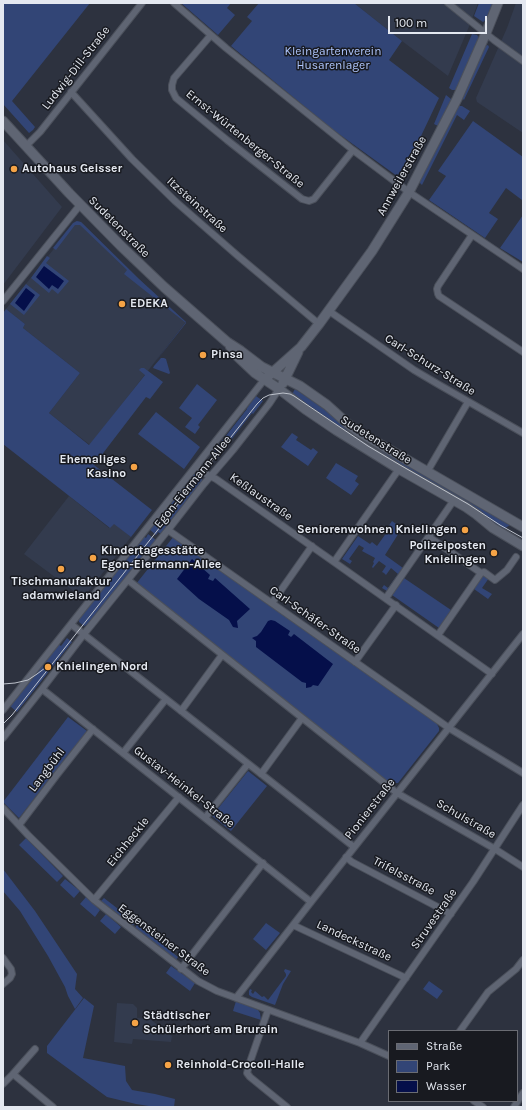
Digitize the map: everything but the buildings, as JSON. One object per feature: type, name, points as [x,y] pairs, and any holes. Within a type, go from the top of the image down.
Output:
[{"type":"main road","name":"Annweilerstraße","points":[[264,380],[301,347],[319,324],[372,251],[409,192],[451,111],[498,3]]},
{"type":"main road","name":"Sudetenstraße","points":[[3,121],[80,205],[143,267],[227,342],[262,367],[300,386],[357,431],[523,527]]},
{"type":"main road","name":"Sudetenstraße","points":[[227,342],[252,370],[305,409],[399,469],[454,500],[476,514],[493,528],[523,546]]},
{"type":"main road","name":"Annweilerstraße","points":[[279,389],[301,347]]},
{"type":"street","name":"Ludwig-Dill-Straße","points":[[26,146],[40,132],[142,3]]},
{"type":"street","points":[[174,3],[211,35],[353,150],[409,192],[523,268]]},
{"type":"street","points":[[448,3],[523,61]]},
{"type":"street","name":"Ernst-Würtenberger-Straße","points":[[211,35],[174,78],[172,90],[176,98],[227,140],[302,199],[309,201],[314,199],[353,150]]},
{"type":"street","name":"Itzsteinstraße","points":[[71,92],[132,159],[175,201],[319,324]]},
{"type":"street","points":[[3,301],[80,205]]},
{"type":"street","points":[[472,235],[438,286],[438,294],[523,352]]},
{"type":"street","name":"Carl-Schurz-Straße","points":[[329,310],[436,384],[523,432]]},
{"type":"street","name":"Egon-Eiermann-Allee","points":[[3,710],[72,625],[264,380]]},
{"type":"street","name":"Egon-Eiermann-Allee","points":[[3,738],[210,476],[233,450],[279,389]]},
{"type":"street","points":[[427,472],[468,402]]},
{"type":"street","name":"Keßlaustraße","points":[[197,466],[492,674]]},
{"type":"street","points":[[334,562],[399,469]]},
{"type":"street","points":[[386,598],[454,500]]},
{"type":"street","name":"Carl-Schäfer-Straße","points":[[168,530],[449,728],[523,773]]},
{"type":"street","points":[[429,537],[481,573],[484,572],[495,580],[507,570],[516,557]]},
{"type":"street","points":[[272,603],[312,546]]},
{"type":"street","points":[[438,635],[481,573]]},
{"type":"street","name":"Schulstraße","points":[[128,580],[397,793],[496,849],[523,867]]},
{"type":"street","points":[[355,662],[396,605]]},
{"type":"street","points":[[72,625],[354,847]]},
{"type":"street","name":"Pionierstraße","points":[[236,998],[523,634]]},
{"type":"street","points":[[181,711],[222,655]]},
{"type":"street","name":"Gustav-Heinkel-Straße","points":[[42,689],[311,902]]},
{"type":"street","points":[[123,753],[166,699]]},
{"type":"street","points":[[261,774],[302,718]]},
{"type":"street","name":"Langbühl","points":[[19,826],[93,729]]},
{"type":"street","points":[[205,818],[248,764]]},
{"type":"street","name":"Eichheckle","points":[[94,900],[179,797]]},
{"type":"street","name":"Struvestraße","points":[[360,1043],[496,849],[523,805]]},
{"type":"street","name":"Eggensteiner Straße","points":[[3,808],[19,826],[94,900],[181,969],[202,983],[217,991],[360,1043],[388,1056]]},
{"type":"street","name":"Trifelsstraße","points":[[346,857],[352,862],[451,914]]},
{"type":"street","points":[[181,969],[263,863]]},
{"type":"street","name":"Landeckstraße","points":[[293,925],[406,978]]},
{"type":"street","points":[[3,958],[11,969],[12,974],[3,984]]},
{"type":"street","points":[[461,1030],[488,992],[516,969],[523,960]]},
{"type":"street","points":[[268,1010],[247,1073],[287,1107]]},
{"type":"street","points":[[3,1084],[35,1049]]},
{"type":"street","points":[[13,1074],[53,1107]]},
{"type":"shaded area","points":[[354,3],[478,3],[448,76]]},
{"type":"shaded area","points":[[516,3],[523,3],[523,133],[477,102],[476,98],[507,28]]},
{"type":"shaded area","points":[[3,140],[62,207],[3,285]]},
{"type":"shaded area","points":[[76,221],[81,222],[139,279],[186,322],[90,445],[49,413],[80,373],[23,328],[25,324],[6,309]]},
{"type":"shaded area","name":"Kindertagesstätte Egon-Eiermann-Allee","points":[[69,496],[109,528],[114,523],[131,537],[83,598],[24,554]]},
{"type":"shaded area","name":"Städtischer Schülerhort am Brurain","points":[[117,1003],[133,1004],[137,1008],[137,1018],[150,1019],[172,1036],[171,1042],[133,1039],[132,1044],[114,1042]]},
{"type":"green space","points":[[3,3],[90,3],[12,101],[35,127],[29,133],[3,104]]},
{"type":"green space","points":[[181,3],[231,3],[227,8],[235,15],[218,35]]},
{"type":"green space","name":"Kleingartenverein Husarenlager","points":[[259,3],[354,3],[402,41],[389,60],[439,98],[413,153],[397,176],[332,129],[231,46],[252,21],[247,17]]},
{"type":"green space","points":[[479,3],[493,4],[487,19],[483,22],[474,16]]},
{"type":"green space","points":[[472,34],[477,35],[479,38],[458,88],[456,90],[452,90],[449,88]]},
{"type":"green space","points":[[488,45],[489,47],[464,100],[462,98],[485,46]]},
{"type":"green space","points":[[446,95],[452,102],[440,127],[434,124]]},
{"type":"green space","points":[[457,106],[462,106],[470,111],[464,120],[457,115],[422,185],[420,183],[420,177]]},
{"type":"green space","points":[[473,121],[523,157],[523,199],[522,200],[506,188],[489,213],[498,219],[485,238],[429,200],[446,176],[438,171]]},
{"type":"green space","points":[[523,215],[523,262],[500,248]]},
{"type":"green space","points":[[77,221],[81,222],[186,323],[124,274],[127,270],[80,225],[75,225],[56,250],[53,248],[73,223]]},
{"type":"green space","points":[[47,256],[50,258],[46,263],[69,281],[58,294],[52,289],[49,293],[31,278]]},
{"type":"green space","points":[[26,284],[40,295],[24,315],[10,304]]},
{"type":"green space","points":[[6,309],[25,324],[23,328],[80,373],[49,413],[89,445],[145,375],[139,370],[141,368],[144,368],[163,382],[150,399],[146,397],[94,465],[152,510],[131,537],[114,524],[110,528],[3,444],[3,313]]},
{"type":"green space","points":[[161,358],[166,359],[169,374],[153,368]]},
{"type":"green space","points":[[197,384],[217,400],[198,425],[200,427],[195,434],[185,427],[192,418],[179,408]]},
{"type":"green space","points":[[295,389],[330,413],[507,521],[506,523],[510,525],[502,532],[382,457],[291,396]]},
{"type":"green space","points":[[256,396],[263,401],[216,459],[214,451]]},
{"type":"green space","points":[[156,412],[200,447],[184,469],[138,434]]},
{"type":"green space","points":[[292,433],[298,437],[296,440],[311,450],[313,448],[318,452],[308,466],[281,447]]},
{"type":"green space","points":[[336,463],[358,476],[355,481],[359,484],[351,495],[326,478]]},
{"type":"green space","points":[[198,473],[202,477],[201,483],[161,534],[158,532],[156,535],[149,529],[193,474]]},
{"type":"green space","points":[[392,521],[402,528],[385,555],[403,568],[387,591],[382,588],[384,585],[388,588],[398,574],[391,568],[386,575],[382,572],[386,566],[379,561],[373,568],[375,558],[362,551],[364,548],[359,545],[349,559],[352,561],[350,564],[342,559],[358,536],[370,544],[372,542],[377,546],[387,532],[383,530],[386,530]]},
{"type":"green space","points":[[148,534],[156,540],[89,624],[84,626],[79,622],[79,618],[143,536],[146,538]]},
{"type":"green space","points":[[174,536],[438,723],[439,731],[398,783],[390,784],[136,584]]},
{"type":"green space","points":[[484,574],[489,578],[482,588],[492,594],[488,599],[474,589]]},
{"type":"green space","points":[[404,578],[451,610],[439,628],[392,595]]},
{"type":"green space","points":[[67,638],[72,642],[17,712],[10,706],[58,644],[61,646]]},
{"type":"green space","points":[[68,717],[87,731],[19,818],[3,802]]},
{"type":"green space","points":[[248,771],[267,786],[231,831],[212,816]]},
{"type":"green space","points":[[26,838],[63,876],[57,882],[19,845]]},
{"type":"green space","points":[[3,869],[35,911],[77,974],[75,989],[83,998],[75,1009],[48,956],[20,911],[3,891]]},
{"type":"green space","points":[[65,879],[80,891],[74,898],[60,885]]},
{"type":"green space","points":[[86,897],[100,910],[95,917],[80,904]]},
{"type":"green space","points":[[104,898],[135,922],[133,926],[101,901]]},
{"type":"green space","points":[[106,914],[121,927],[115,934],[100,921]]},
{"type":"green space","points":[[266,923],[280,933],[266,950],[253,939]]},
{"type":"green space","points":[[137,924],[178,957],[176,960],[135,928]]},
{"type":"green space","points":[[171,966],[195,983],[190,991],[166,973]]},
{"type":"green space","points":[[285,969],[291,971],[283,984],[275,1005],[249,995],[250,989],[252,990],[251,992],[253,994],[255,991],[268,1000],[286,976],[284,971]]},
{"type":"green space","points":[[429,981],[443,991],[437,999],[423,989]]},
{"type":"green space","points":[[84,998],[94,1006],[83,1058],[125,1066],[126,1081],[132,1090],[175,1099],[174,1107],[155,1107],[107,1097],[47,1053],[47,1046]]},
{"type":"green space","points":[[236,1001],[258,1010],[261,1020],[233,1011]]},
{"type":"water","points":[[44,266],[64,281],[58,289],[52,285],[49,289],[36,277]]},
{"type":"water","points":[[26,288],[35,295],[24,311],[15,303]]},
{"type":"water","points":[[192,559],[210,575],[208,579],[213,581],[215,578],[250,609],[237,621],[238,628],[233,627],[229,620],[199,599],[177,579]]},
{"type":"water","points":[[271,620],[290,631],[288,635],[291,637],[294,634],[333,664],[318,686],[313,685],[306,688],[306,683],[302,682],[256,647],[256,641],[252,638],[257,636],[268,621]]},
{"type":"tram line","points":[[3,724],[12,715],[257,404],[269,395],[283,393],[294,396],[368,446],[523,538]]},
{"type":"tram line","points":[[3,684],[28,680],[45,668]]},
{"type":"place","name":"Autohaus Geisser","points":[[14,169]]},
{"type":"place","name":"EDEKA","points":[[122,304]]},
{"type":"place","name":"Pinsa","points":[[203,355]]},
{"type":"place","name":"Ehemaliges Kasino","points":[[134,467]]},
{"type":"place","name":"Seniorenwohnen Knielingen","points":[[465,530]]},
{"type":"place","name":"Polizeiposten Knielingen","points":[[494,553]]},
{"type":"place","name":"Kindertagesstätte Egon-Eiermann-Allee","points":[[93,558]]},
{"type":"place","name":"Tischmanufaktur adamwieland","points":[[61,569]]},
{"type":"place","name":"Knielingen Nord","points":[[48,667]]},
{"type":"place","name":"Städtischer Schülerhort am Brurain","points":[[135,1023]]},
{"type":"place","name":"Reinhold-Crocoll-Halle","points":[[168,1065]]}]
